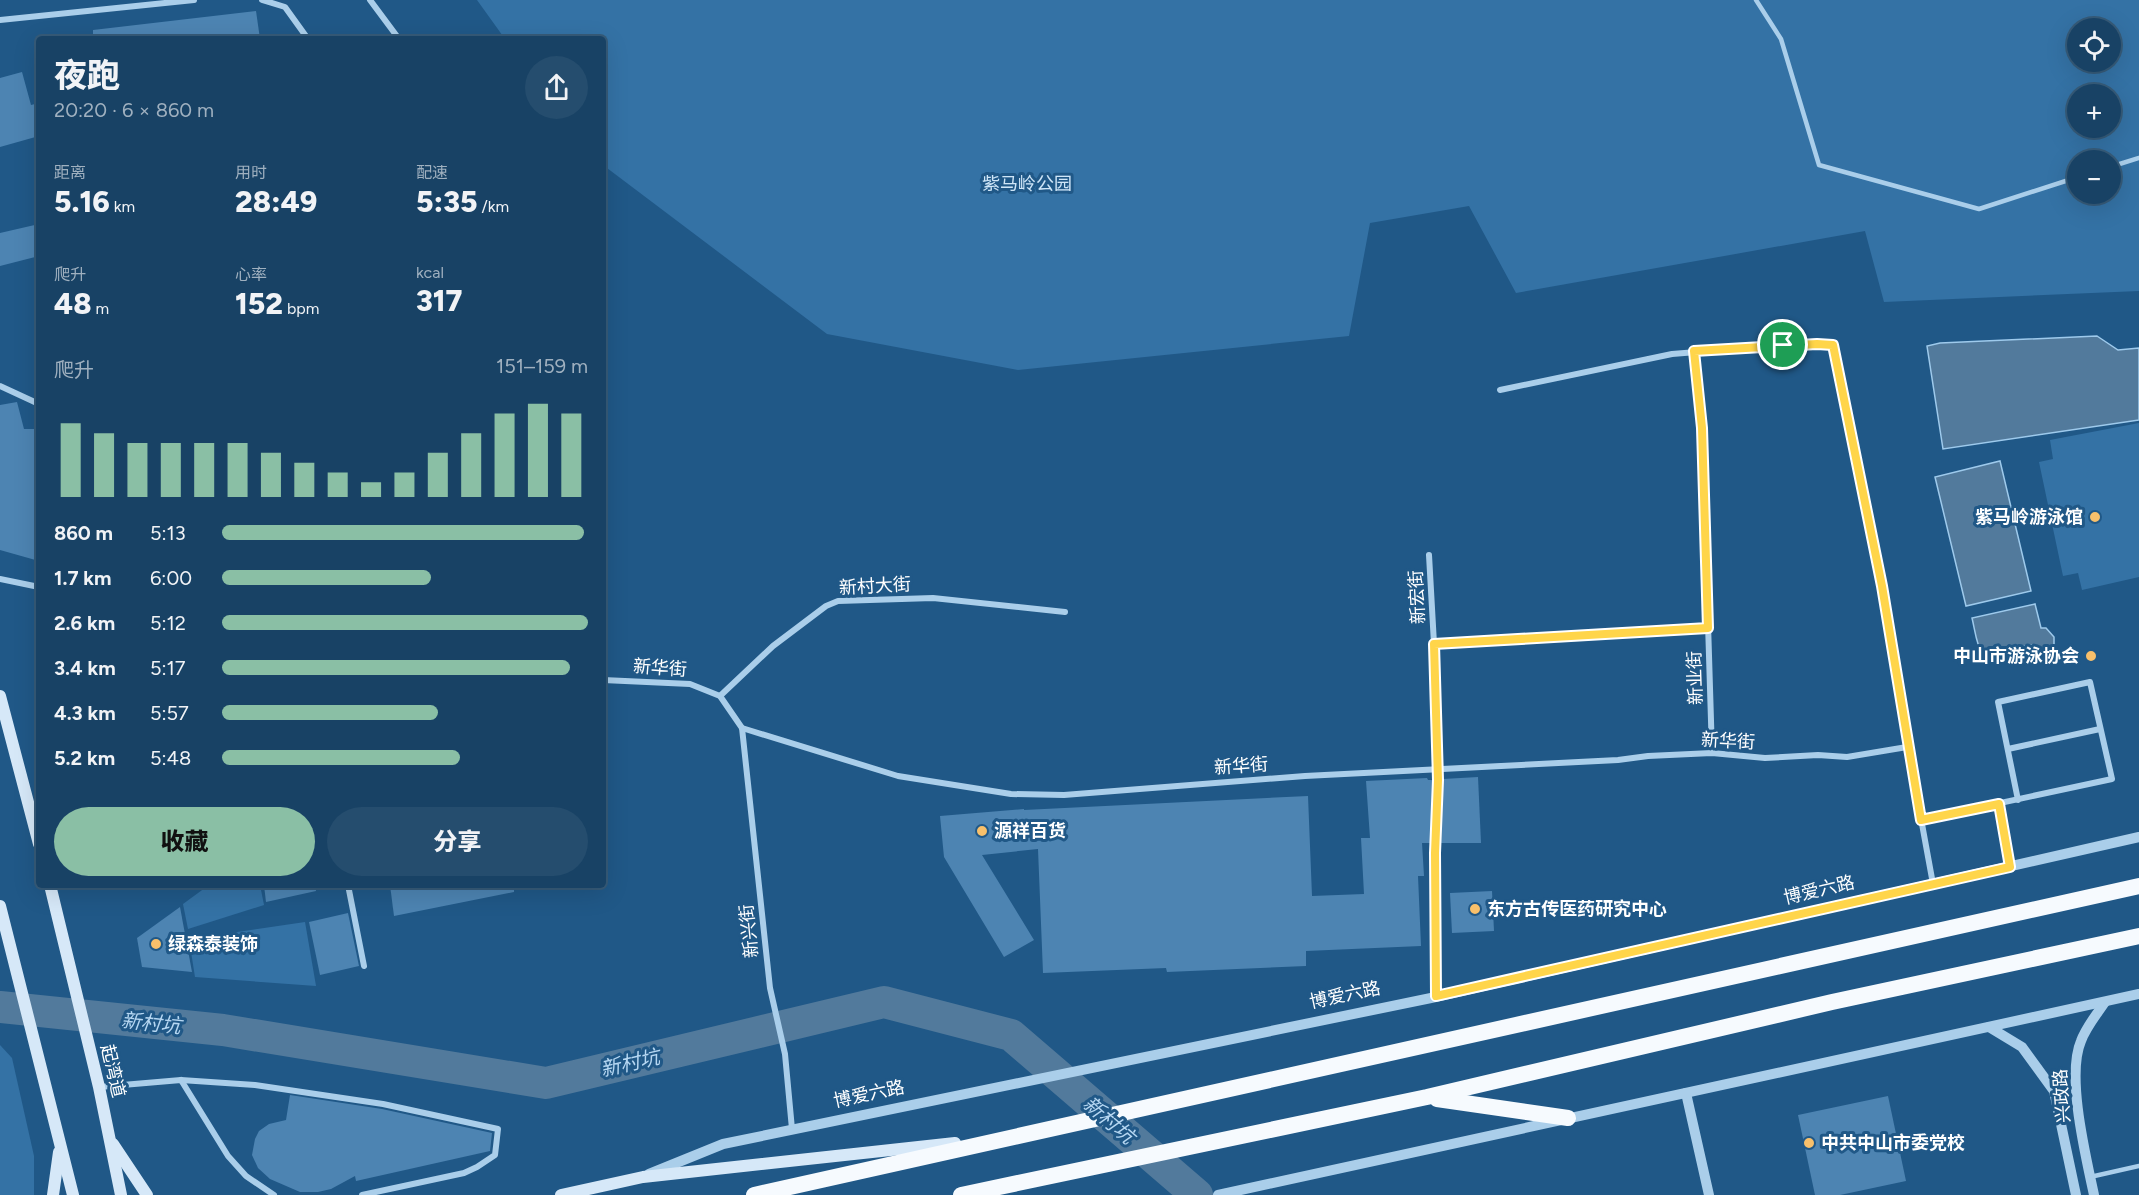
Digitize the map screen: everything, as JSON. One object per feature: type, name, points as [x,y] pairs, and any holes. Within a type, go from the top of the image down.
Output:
[{"type":"highway","points":[[754,1195],[1001,1138],[1769,970],[2139,886]]},
{"type":"highway","points":[[961,1195],[1427,1097],[1832,1002],[2139,936]]},
{"type":"highway","points":[[1427,1097],[1568,1118]]},
{"type":"main road","points":[[0,696],[36,833]]},
{"type":"main road","name":"起湾道","points":[[51,888],[99,1088],[121,1195]]},
{"type":"main road","points":[[0,906],[73,1195]]},
{"type":"main road","points":[[108,1137],[147,1195]]},
{"type":"main road","points":[[643,1176],[1001,1138]]},
{"type":"main road","points":[[52,1195],[60,1145]]},
{"type":"main road","name":"博爱六路","points":[[561,1195],[643,1176]]},
{"type":"street","points":[[0,20],[194,0]]},
{"type":"street","points":[[262,0],[285,7],[306,36]]},
{"type":"street","points":[[370,0],[397,36]]},
{"type":"street","points":[[1500,390],[1610,365],[1694,351],[1783,345],[1833,345],[1882,586],[1933,884]]},
{"type":"street","name":"新业街","points":[[1694,351],[1702,428],[1712,753]]},
{"type":"street","points":[[0,386],[36,403]]},
{"type":"street","name":"新宏街","points":[[1429,555],[1437,770],[1436,996]]},
{"type":"street","points":[[0,579],[36,586]]},
{"type":"street","name":"新村大街","points":[[720,696],[773,646],[826,606],[837,601],[933,598],[1065,612]]},
{"type":"street","points":[[1434,644],[1708,628]]},
{"type":"street","name":"新华街","points":[[606,680],[690,684],[720,696]]},
{"type":"street","points":[[1921,820],[2018,800],[2112,779],[2090,682],[1998,702],[2018,800]]},
{"type":"street","points":[[720,696],[742,728]]},
{"type":"street","name":"新华街","points":[[742,728],[898,776],[1011,794],[1064,795],[1305,776],[1712,753],[1765,758],[1818,755],[1847,757],[1908,747]]},
{"type":"street","name":"新兴街","points":[[742,728],[770,988],[785,1054],[792,1129]]},
{"type":"street","points":[[2008,749],[2100,729]]},
{"type":"street","points":[[1999,804],[2010,867]]},
{"type":"street","name":"博爱六路","points":[[643,1176],[723,1144],[1436,996],[2139,837]]},
{"type":"street","points":[[349,888],[364,966]]},
{"type":"street","points":[[1218,1195],[2139,994]]},
{"type":"street","name":"兴政路","points":[[2094,1195],[2082,1137],[2075,1065],[2081,1040],[2105,1002]]},
{"type":"street","name":"兴政路","points":[[1989,1027],[2022,1047],[2054,1091],[2076,1195]]},
{"type":"street","points":[[99,1088],[181,1080],[297,1090],[383,1104],[498,1130],[495,1155],[477,1167],[464,1173],[362,1195]]},
{"type":"street","points":[[181,1080],[228,1156],[246,1176],[274,1195]]},
{"type":"street","points":[[1686,1093],[1709,1195]]},
{"type":"lane","points":[[1756,0],[1781,39],[1819,165],[1979,209],[2067,181]]},
{"type":"lane","points":[[2121,164],[2139,158]]},
{"type":"lane","points":[[2090,1177],[2139,1166]]},
{"type":"green space","name":"紫马岭公园","points":[[477,0],[2139,0],[2139,291],[1884,302],[1865,231],[1516,293],[1469,206],[1370,223],[1349,336],[1018,370],[827,334],[606,167],[606,36],[503,36]]},
{"type":"green space","name":"紫马岭游泳馆","points":[[2139,423],[2139,577],[2082,590],[2078,573],[2063,576],[2039,462],[2053,459],[2050,440]]},
{"type":"green space","points":[[205,888],[261,888],[264,905],[188,929],[183,904]]},
{"type":"green space","points":[[305,922],[316,986],[195,977],[189,939]]},
{"type":"green space","points":[[0,1045],[12,1058],[34,1156],[34,1195],[0,1195]]},
{"type":"shaded area","points":[[2097,336],[2118,350],[2139,348],[2139,420],[1943,449],[1927,346],[1940,343]]},
{"type":"shaded area","points":[[2000,461],[2031,591],[1966,606],[1935,477]]},
{"type":"shaded area","points":[[2035,604],[2041,628],[2046,628],[2054,637],[2054,648],[2045,652],[2033,645],[2013,648],[2009,658],[1999,662],[1985,658],[1978,644],[1972,618]]},
{"type":"building","points":[[256,11],[260,36],[93,36],[93,30]]},
{"type":"building","points":[[22,72],[31,105],[36,104],[36,137],[0,147],[0,78]]},
{"type":"building","points":[[36,225],[36,257],[0,266],[0,233]]},
{"type":"building","points":[[17,402],[24,429],[36,429],[36,560],[0,550],[0,405]]},
{"type":"building","points":[[1478,777],[1481,843],[1441,843],[1443,779]]},
{"type":"building","points":[[1427,778],[1433,780],[1430,843],[1422,843],[1424,876],[1418,876],[1421,946],[1306,951],[1306,966],[1167,972],[1166,968],[1043,973],[1038,849],[982,855],[1034,940],[1004,957],[944,857],[940,816],[1024,809],[1308,796],[1312,896],[1364,894],[1361,838],[1370,838],[1366,781]]},
{"type":"building","points":[[264,888],[316,888],[316,891],[266,902]]},
{"type":"building","points":[[390,888],[514,888],[514,892],[394,916]]},
{"type":"building","points":[[1492,891],[1494,931],[1452,933],[1450,893]]},
{"type":"building","points":[[180,907],[192,972],[142,967],[137,938]]},
{"type":"building","points":[[348,913],[359,966],[320,975],[309,922]]},
{"type":"building","points":[[290,1095],[382,1109],[492,1133],[490,1151],[356,1181],[355,1176],[331,1189],[300,1192],[270,1179],[258,1168],[252,1155],[259,1131],[269,1124],[286,1120]]},
{"type":"building","points":[[1888,1096],[1906,1181],[1840,1195],[1815,1195],[1798,1115]]},
{"type":"waterway","name":"新村坑","points":[[0,1007],[223,1030],[546,1083],[884,1002],[1011,1035],[1197,1195]]},
{"type":"place","name":"紫马岭游泳馆","points":[[2095,517]]},
{"type":"place","name":"中山市游泳协会","points":[[2091,656]]},
{"type":"place","name":"源祥百货","points":[[982,831]]},
{"type":"place","name":"东方古传医药研究中心","points":[[1475,909]]},
{"type":"place","name":"绿森泰装饰","points":[[156,944]]},
{"type":"place","name":"中共中山市委党校","points":[[1809,1143]]},
{"type":"route","points":[[1783,345],[1833,345],[1882,586],[1921,820],[1999,804],[2010,867],[1436,996],[1435,853],[1438,780],[1434,644],[1708,628],[1702,428],[1694,351],[1783,345]]}]
